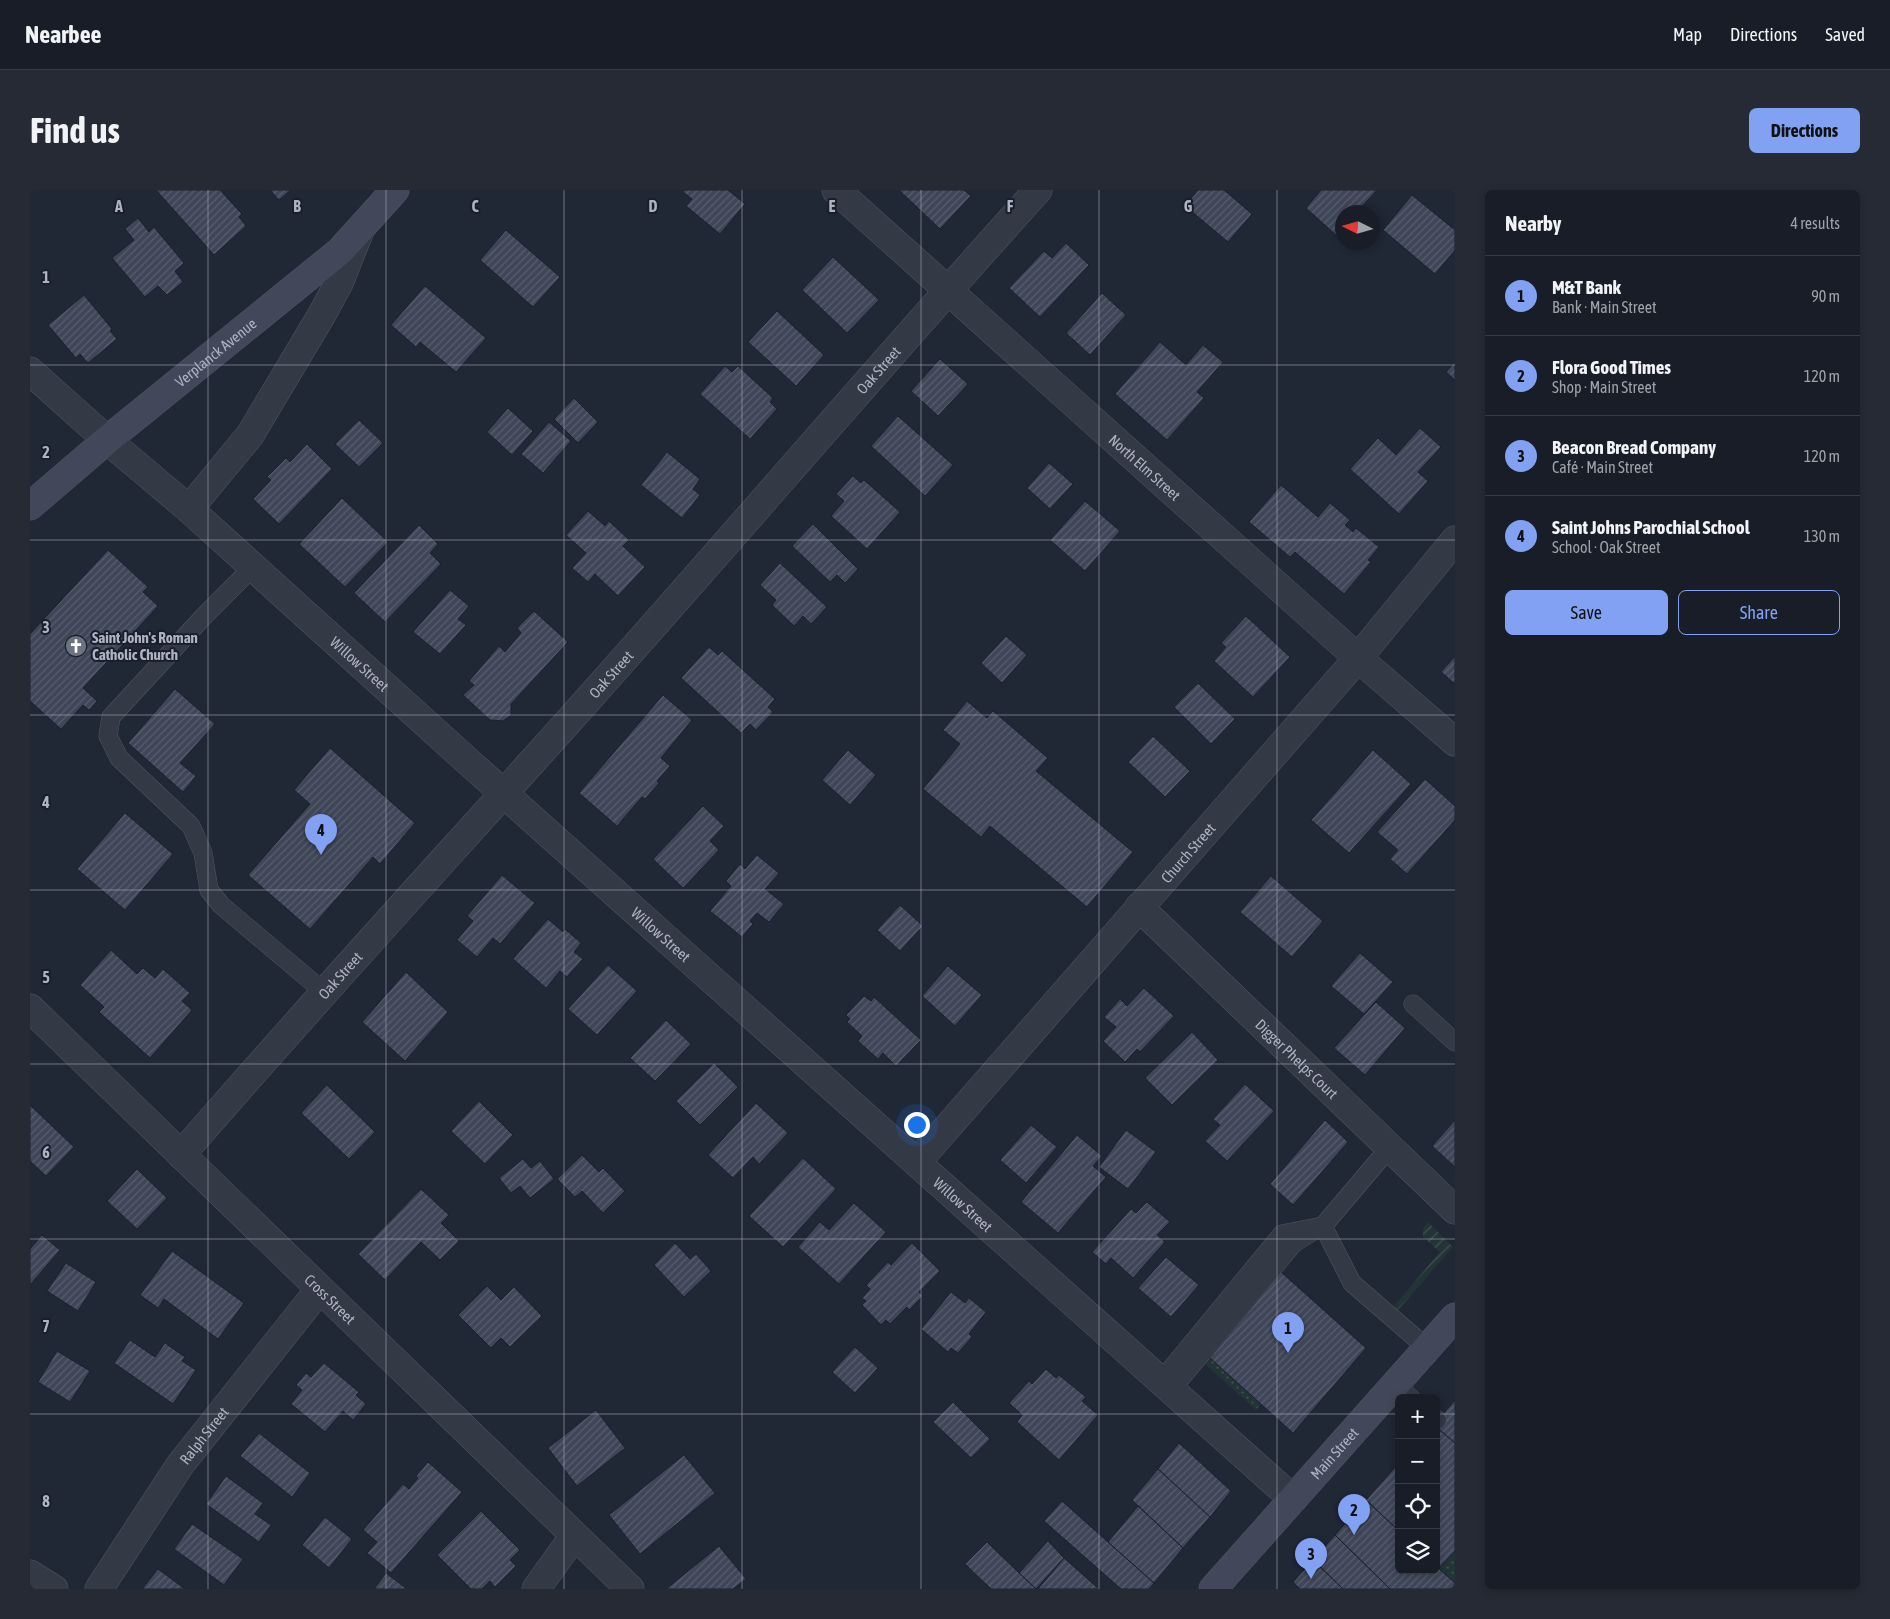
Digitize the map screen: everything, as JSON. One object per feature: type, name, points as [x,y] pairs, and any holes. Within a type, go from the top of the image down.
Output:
[{"type":"street","name":"Verplanck Avenue","points":[[30,506],[340,251],[395,190]]},
{"type":"street","name":"North Elm Street","points":[[836,190],[1358,658],[1455,742]]},
{"type":"street","name":"Oak Street","points":[[181,1155],[1038,190]]},
{"type":"street","points":[[190,508],[250,434],[336,288],[361,227]]},
{"type":"street","name":"Willow Street","points":[[30,370],[108,440],[190,508],[463,757],[504,791],[1293,1499]]},
{"type":"street","name":"Church Street","points":[[916,1162],[1358,658],[1455,540]]},
{"type":"street","name":"Digger Phelps Court","points":[[1139,907],[1455,1210]]},
{"type":"street","name":"Cross Street","points":[[30,1008],[630,1589]]},
{"type":"street","name":"Ralph Street","points":[[99,1589],[180,1465],[320,1290]]},
{"type":"street","name":"Main Street","points":[[1221,1586],[1293,1499],[1402,1391],[1427,1348],[1455,1317]]},
{"type":"street","points":[[536,1589],[574,1536]]},
{"type":"street","points":[[30,1574],[54,1589]]},
{"type":"lane","points":[[254,566],[205,615],[111,716],[108,736],[119,758],[191,826],[203,854],[209,890],[221,905],[324,992]]},
{"type":"lane","points":[[1413,1004],[1455,1042]]},
{"type":"lane","points":[[1166,1386],[1294,1243],[1323,1226],[1390,1147]]},
{"type":"lane","points":[[1323,1226],[1352,1283],[1427,1348]]},
{"type":"shaded area","points":[[1428,1222],[1453,1247],[1398,1310],[1394,1306],[1440,1252],[1423,1237],[1423,1229]]},
{"type":"shaded area","points":[[1210,1358],[1261,1404],[1256,1410],[1205,1364]]},
{"type":"shaded area","points":[[1455,1551],[1455,1583],[1440,1569]]},
{"type":"building","points":[[156,190],[220,190],[242,214],[239,217],[246,226],[214,255]]},
{"type":"building","points":[[270,190],[291,190],[279,200]]},
{"type":"building","points":[[684,190],[728,190],[745,204],[720,234],[686,206],[692,199],[683,192]]},
{"type":"building","points":[[899,190],[964,190],[971,196],[940,229]]},
{"type":"building","points":[[1198,190],[1224,190],[1252,214],[1228,242],[1185,206]]},
{"type":"building","points":[[1321,190],[1377,190],[1363,205],[1335,205],[1335,234],[1306,208]]},
{"type":"building","points":[[1412,195],[1455,230],[1455,250],[1435,274],[1383,230]]},
{"type":"building","points":[[138,218],[149,232],[154,227],[184,263],[175,271],[183,282],[167,295],[158,286],[145,297],[112,258],[134,240],[125,229]]},
{"type":"building","points":[[506,230],[560,277],[533,307],[480,260]]},
{"type":"building","points":[[1066,243],[1089,265],[1040,317],[1009,288],[1044,251],[1052,258]]},
{"type":"building","points":[[833,257],[879,300],[847,333],[802,290]]},
{"type":"building","points":[[425,286],[486,338],[456,372],[420,342],[416,347],[391,325]]},
{"type":"building","points":[[1102,293],[1126,315],[1090,355],[1066,333]]},
{"type":"building","points":[[84,295],[112,329],[110,331],[117,339],[88,363],[80,354],[76,358],[48,325]]},
{"type":"building","points":[[777,311],[824,355],[796,386],[748,342]]},
{"type":"building","points":[[1160,342],[1186,365],[1203,345],[1223,362],[1197,392],[1204,398],[1167,440],[1115,394]]},
{"type":"building","points":[[940,359],[968,384],[938,416],[911,391]]},
{"type":"building","points":[[1455,362],[1455,380],[1446,372]]},
{"type":"building","points":[[725,366],[732,372],[738,366],[773,398],[770,402],[777,409],[750,439],[700,394]]},
{"type":"building","points":[[574,398],[598,422],[578,443],[554,419]]},
{"type":"building","points":[[508,408],[533,431],[512,455],[487,432]]},
{"type":"building","points":[[898,416],[953,465],[925,496],[871,446]]},
{"type":"building","points":[[359,420],[383,443],[359,467],[335,444]]},
{"type":"building","points":[[549,422],[571,441],[543,473],[521,454]]},
{"type":"building","points":[[1420,428],[1441,447],[1418,472],[1428,481],[1399,514],[1350,469],[1378,438],[1396,455]]},
{"type":"building","points":[[307,444],[332,469],[279,524],[253,499],[271,480],[267,477],[286,458],[290,462]]},
{"type":"building","points":[[667,452],[700,479],[693,489],[700,495],[682,518],[641,485]]},
{"type":"building","points":[[1049,463],[1073,484],[1050,509],[1027,488]]},
{"type":"building","points":[[853,476],[861,483],[864,480],[900,512],[867,549],[831,516],[844,501],[836,494]]},
{"type":"building","points":[[1281,485],[1318,517],[1330,503],[1350,520],[1345,525],[1353,532],[1356,528],[1379,547],[1368,560],[1371,562],[1344,594],[1295,552],[1290,557],[1249,522]]},
{"type":"building","points":[[342,498],[388,542],[345,587],[299,544]]},
{"type":"building","points":[[1085,501],[1120,531],[1085,571],[1050,540]]},
{"type":"building","points":[[588,511],[605,526],[609,521],[629,540],[623,546],[645,567],[618,596],[595,574],[588,582],[572,568],[586,553],[566,535]]},
{"type":"building","points":[[813,524],[858,569],[845,583],[837,575],[830,582],[792,546]]},
{"type":"building","points":[[419,525],[438,544],[430,553],[441,564],[385,622],[354,593]]},
{"type":"building","points":[[108,550],[148,587],[143,592],[158,606],[83,688],[97,701],[89,710],[83,705],[61,729],[30,701],[30,634]]},
{"type":"building","points":[[780,563],[827,607],[811,624],[803,616],[794,626],[772,605],[776,600],[760,585]]},
{"type":"building","points":[[450,590],[469,606],[458,619],[466,625],[440,654],[413,632]]},
{"type":"building","points":[[534,611],[568,642],[511,704],[511,715],[503,721],[490,720],[463,695],[474,685],[469,681],[499,646],[505,652],[521,633],[517,628]]},
{"type":"building","points":[[1246,616],[1290,657],[1253,697],[1214,661],[1226,647],[1221,643]]},
{"type":"building","points":[[1006,636],[1027,655],[1002,683],[981,663]]},
{"type":"building","points":[[709,647],[718,655],[722,651],[775,699],[768,707],[773,712],[756,730],[750,724],[741,733],[681,678]]},
{"type":"building","points":[[1455,656],[1455,684],[1441,672]]},
{"type":"building","points":[[1198,683],[1235,719],[1211,744],[1174,707]]},
{"type":"building","points":[[175,689],[215,724],[180,763],[196,776],[183,792],[128,743]]},
{"type":"building","points":[[663,695],[692,720],[661,758],[670,766],[657,781],[659,783],[645,799],[642,797],[617,826],[579,793]]},
{"type":"building","points":[[967,701],[987,718],[993,711],[1048,758],[1036,771],[1133,852],[1087,907],[990,826],[981,837],[923,789],[960,744],[943,730]]},
{"type":"building","points":[[1153,736],[1190,771],[1165,797],[1128,762]]},
{"type":"building","points":[[330,748],[415,823],[380,864],[373,857],[310,929],[248,875],[310,804],[294,790]]},
{"type":"building","points":[[848,750],[876,775],[850,805],[822,780]]},
{"type":"building","points":[[1373,750],[1411,784],[1349,853],[1311,820]]},
{"type":"building","points":[[1425,779],[1455,806],[1455,820],[1407,874],[1390,859],[1398,850],[1377,832]]},
{"type":"building","points":[[703,806],[724,826],[710,841],[719,850],[683,888],[653,859]]},
{"type":"building","points":[[125,813],[173,854],[125,910],[77,869]]},
{"type":"building","points":[[757,855],[779,873],[765,889],[784,904],[769,922],[757,913],[750,921],[753,924],[742,937],[710,911],[731,886],[726,881],[740,864],[745,869]]},
{"type":"building","points":[[502,875],[535,903],[500,944],[493,938],[477,957],[457,940],[473,921],[467,916]]},
{"type":"building","points":[[1271,876],[1323,921],[1292,957],[1240,912]]},
{"type":"building","points":[[900,905],[923,926],[900,951],[877,930]]},
{"type":"building","points":[[548,919],[563,932],[565,929],[581,943],[574,952],[583,959],[567,977],[560,971],[546,988],[513,959]]},
{"type":"building","points":[[111,950],[137,974],[143,968],[155,978],[163,969],[190,993],[182,1001],[192,1010],[150,1058],[99,1012],[104,1007],[80,985]]},
{"type":"building","points":[[1360,953],[1393,982],[1364,1014],[1331,986]]},
{"type":"building","points":[[608,965],[637,991],[597,1035],[568,1009]]},
{"type":"building","points":[[948,966],[982,995],[955,1026],[922,996]]},
{"type":"building","points":[[406,972],[448,1012],[405,1061],[362,1022]]},
{"type":"building","points":[[1144,988],[1174,1016],[1140,1052],[1137,1049],[1125,1062],[1103,1041],[1116,1027],[1104,1017],[1120,999],[1127,1006]]},
{"type":"building","points":[[864,996],[871,1001],[874,997],[921,1040],[896,1066],[883,1053],[878,1059],[858,1041],[862,1036],[847,1022],[850,1019],[846,1015]]},
{"type":"building","points":[[1376,1002],[1405,1028],[1365,1075],[1334,1048]]},
{"type":"building","points":[[666,1020],[691,1044],[655,1081],[630,1058]]},
{"type":"building","points":[[1192,1032],[1218,1060],[1172,1105],[1145,1078]]},
{"type":"building","points":[[714,1063],[738,1087],[700,1125],[676,1101]]},
{"type":"building","points":[[1245,1084],[1274,1111],[1227,1161],[1205,1141],[1220,1125],[1213,1119]]},
{"type":"building","points":[[327,1085],[375,1132],[349,1159],[301,1113]]},
{"type":"building","points":[[479,1101],[513,1135],[485,1164],[451,1131]]},
{"type":"building","points":[[756,1103],[788,1133],[759,1164],[753,1157],[733,1178],[708,1155]]},
{"type":"building","points":[[30,1105],[74,1147],[46,1176],[30,1161]]},
{"type":"building","points":[[1325,1120],[1348,1142],[1293,1205],[1270,1184]]},
{"type":"building","points":[[1455,1120],[1455,1167],[1432,1146]]},
{"type":"building","points":[[1031,1125],[1057,1147],[1026,1183],[1000,1160]]},
{"type":"building","points":[[1126,1130],[1156,1152],[1128,1189],[1099,1167]]},
{"type":"building","points":[[1077,1135],[1102,1156],[1093,1166],[1106,1177],[1058,1233],[1021,1202]]},
{"type":"building","points":[[582,1155],[599,1172],[603,1168],[625,1191],[603,1213],[582,1191],[575,1197],[557,1179]]},
{"type":"building","points":[[803,1158],[836,1189],[783,1247],[749,1216]]},
{"type":"building","points":[[523,1159],[531,1168],[540,1161],[554,1179],[530,1198],[520,1186],[511,1193],[499,1178]]},
{"type":"building","points":[[137,1169],[167,1198],[137,1229],[107,1201]]},
{"type":"building","points":[[421,1189],[449,1215],[441,1223],[459,1241],[440,1260],[421,1242],[385,1280],[358,1254]]},
{"type":"building","points":[[1147,1202],[1170,1222],[1157,1235],[1165,1242],[1133,1278],[1111,1258],[1106,1264],[1092,1252],[1131,1209],[1136,1213]]},
{"type":"building","points":[[854,1203],[886,1232],[839,1284],[798,1247],[820,1222],[829,1230]]},
{"type":"building","points":[[42,1235],[60,1250],[30,1285],[30,1249]]},
{"type":"building","points":[[675,1243],[690,1259],[696,1254],[711,1271],[684,1297],[654,1265]]},
{"type":"building","points":[[912,1243],[940,1271],[919,1292],[923,1296],[909,1310],[907,1307],[890,1324],[886,1320],[881,1325],[862,1305],[866,1301],[862,1298],[870,1289],[866,1285],[888,1262],[891,1265]]},
{"type":"building","points":[[172,1251],[244,1303],[218,1339],[164,1299],[158,1308],[140,1295]]},
{"type":"building","points":[[1166,1257],[1199,1285],[1171,1317],[1138,1288]]},
{"type":"building","points":[[66,1263],[96,1282],[78,1311],[47,1291]]},
{"type":"building","points":[[1281,1272],[1366,1348],[1293,1433],[1210,1358]]},
{"type":"building","points":[[487,1286],[501,1300],[514,1287],[542,1316],[510,1347],[501,1338],[491,1348],[458,1315]]},
{"type":"building","points":[[951,1292],[965,1303],[969,1298],[986,1312],[969,1334],[972,1337],[958,1353],[951,1348],[948,1352],[921,1329]]},
{"type":"building","points":[[130,1340],[155,1357],[165,1343],[185,1357],[182,1361],[196,1370],[173,1404],[114,1363]]},
{"type":"building","points":[[855,1347],[878,1368],[855,1393],[832,1372]]},
{"type":"building","points":[[57,1351],[90,1371],[70,1402],[38,1382]]},
{"type":"building","points":[[324,1363],[359,1392],[356,1395],[366,1404],[353,1420],[343,1411],[325,1432],[291,1404],[302,1390],[296,1385],[306,1373],[311,1377]]},
{"type":"building","points":[[1046,1369],[1056,1378],[1059,1375],[1086,1397],[1082,1401],[1098,1415],[1059,1460],[1017,1422],[1022,1415],[1009,1403],[1029,1381],[1032,1384]]},
{"type":"building","points":[[1455,1400],[1455,1443],[1440,1430],[1440,1417]]},
{"type":"building","points":[[953,1402],[990,1439],[971,1458],[933,1422]]},
{"type":"building","points":[[596,1410],[625,1448],[577,1486],[548,1448]]},
{"type":"building","points":[[1440,1430],[1455,1443],[1455,1551],[1440,1567]]},
{"type":"building","points":[[259,1433],[310,1473],[292,1497],[240,1456]]},
{"type":"building","points":[[1179,1443],[1231,1491],[1210,1517],[1158,1469]]},
{"type":"building","points":[[684,1455],[715,1493],[640,1554],[609,1515]]},
{"type":"building","points":[[428,1462],[462,1492],[391,1573],[367,1553],[377,1542],[363,1530],[403,1484],[409,1489],[418,1478],[416,1476]]},
{"type":"building","points":[[1395,1467],[1395,1527],[1366,1500]]},
{"type":"building","points":[[1158,1469],[1210,1517],[1183,1548],[1132,1500]]},
{"type":"building","points":[[226,1476],[263,1503],[255,1514],[271,1525],[259,1542],[206,1504]]},
{"type":"building","points":[[1366,1500],[1395,1527],[1395,1574],[1440,1574],[1440,1570],[1455,1583],[1455,1589],[1390,1589],[1335,1535]]},
{"type":"building","points":[[1062,1501],[1154,1583],[1149,1589],[1121,1589],[1044,1521]]},
{"type":"building","points":[[1138,1506],[1183,1548],[1154,1583],[1108,1542]]},
{"type":"building","points":[[481,1511],[520,1550],[510,1560],[516,1566],[495,1587],[490,1581],[482,1589],[471,1589],[437,1555]]},
{"type":"building","points":[[325,1517],[352,1539],[329,1568],[302,1545]]},
{"type":"building","points":[[192,1524],[243,1559],[224,1585],[174,1549]]},
{"type":"building","points":[[1335,1535],[1390,1589],[1343,1589],[1313,1560]]},
{"type":"building","points":[[1048,1541],[1064,1558],[1036,1589],[1019,1573]]},
{"type":"building","points":[[987,1542],[1036,1589],[991,1589],[965,1564]]},
{"type":"building","points":[[719,1546],[746,1579],[733,1589],[666,1589]]},
{"type":"building","points":[[1064,1558],[1099,1589],[1038,1589]]},
{"type":"building","points":[[1313,1560],[1343,1589],[1300,1589],[1293,1582]]},
{"type":"building","points":[[158,1569],[185,1589],[142,1589]]},
{"type":"building","points":[[386,1573],[407,1589],[374,1589]]},
{"type":"place","name":"Saint John's Roman Catholic Church","points":[[76,646]]},
{"type":"place","name":"Saint Johns Parochial School","points":[[321,855]]},
{"type":"place","name":"M&T Bank","points":[[1288,1353]]},
{"type":"place","name":"Flora Good Times","points":[[1354,1535]]},
{"type":"place","name":"Beacon Bread Company","points":[[1311,1579]]}]
